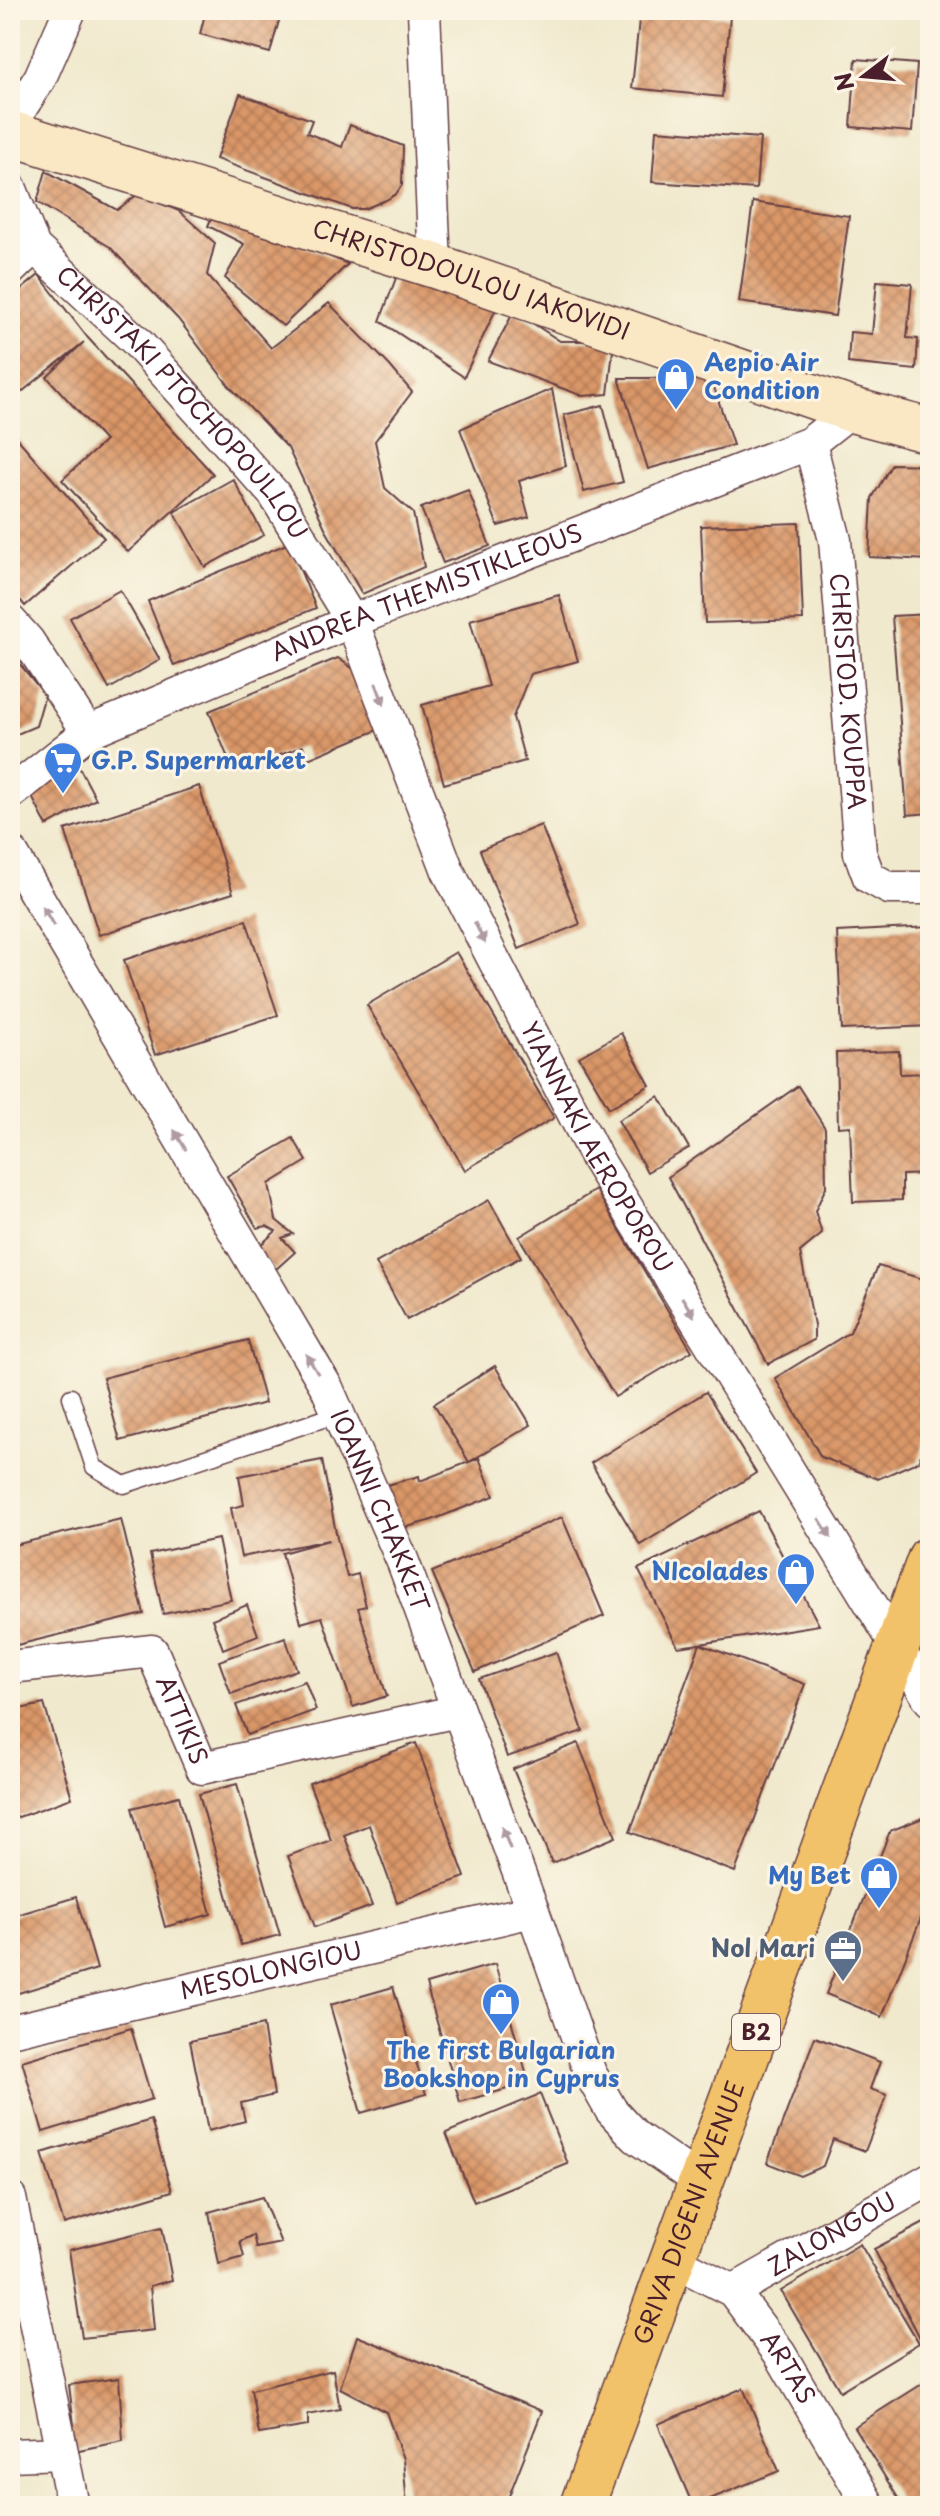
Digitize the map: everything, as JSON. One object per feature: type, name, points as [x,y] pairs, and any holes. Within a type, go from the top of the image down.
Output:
[{"type":"main road","name":"CHRISTODOULOU IAKOVIDI","points":[[10,133],[435,266],[852,410],[930,431]]},
{"type":"main road","name":"GRIVA DIGENI AVENUE","points":[[582,2506],[930,1558]]},
{"type":"street","points":[[10,125],[40,78],[70,10]]},
{"type":"street","points":[[424,10],[435,266]]},
{"type":"street","name":"CHRISTAKI PTOCHOPOULLOU","points":[[10,187],[34,247],[136,341],[274,494],[352,621]]},
{"type":"street","points":[[10,270],[34,247]]},
{"type":"street","name":"ANDREA THEMISTIKLEOUS","points":[[10,794],[88,732],[352,621],[810,443],[852,410]]},
{"type":"street","name":"CHRISTOD. KOUPPA","points":[[810,443],[835,540],[860,853],[869,877],[889,888],[930,888]]},
{"type":"street","points":[[10,621],[28,641],[88,732]]},
{"type":"street","name":"YIANNAKI AEROPOROU","points":[[352,621],[448,871],[597,1159],[930,1700]]},
{"type":"street","name":"IOANNI CHAKKET","points":[[10,850],[327,1388],[403,1562],[590,2073],[611,2110],[636,2137],[701,2182]]},
{"type":"street","name":"ATTIKIS","points":[[10,1667],[152,1651],[202,1768],[458,1711]]},
{"type":"street","name":"MESOLONGIOU","points":[[10,2031],[533,1911]]},
{"type":"street","name":"ZALONGOU","points":[[733,2291],[930,2179]]},
{"type":"street","points":[[10,2198],[73,2506]]},
{"type":"street","name":"ARTAS","points":[[673,2260],[733,2291],[780,2354],[869,2506]]},
{"type":"street","points":[[10,2455],[62,2453]]},
{"type":"lane","points":[[71,1397],[94,1467],[124,1485],[338,1414]]},
{"type":"building","points":[[206,10],[282,10],[270,53],[200,34]]},
{"type":"building","points":[[640,10],[730,17],[722,97],[632,88]]},
{"type":"building","points":[[856,59],[917,64],[912,132],[851,127]]},
{"type":"building","points":[[240,94],[312,120],[307,133],[342,147],[350,125],[403,146],[402,185],[396,194],[386,200],[364,209],[352,209],[216,159]]},
{"type":"building","points":[[656,130],[760,138],[756,189],[652,182]]},
{"type":"building","points":[[46,171],[117,210],[138,194],[179,211],[215,243],[207,275],[271,348],[329,303],[390,366],[412,392],[375,441],[385,488],[413,513],[424,567],[362,594],[327,532],[288,448],[230,387],[178,319],[110,247],[37,202]]},
{"type":"building","points":[[753,202],[849,216],[835,316],[739,302]]},
{"type":"building","points":[[215,210],[348,264],[283,326],[225,278],[244,244],[208,226]]},
{"type":"building","points":[[399,270],[496,309],[464,377],[380,321]]},
{"type":"building","points":[[39,275],[88,338],[213,474],[128,552],[62,480],[105,441],[47,377],[84,342],[13,399],[10,395],[10,299]]},
{"type":"building","points":[[877,281],[912,284],[907,338],[918,339],[916,370],[848,363],[850,332],[872,334]]},
{"type":"building","points":[[514,311],[560,341],[614,341],[608,394],[583,396],[488,361]]},
{"type":"building","name":"Aepio Air Condition","points":[[619,378],[711,378],[733,445],[648,469]]},
{"type":"building","points":[[552,389],[566,466],[519,481],[529,517],[498,526],[460,429]]},
{"type":"building","points":[[603,405],[623,482],[584,492],[564,415]]},
{"type":"building","points":[[10,430],[104,538],[25,606],[10,588]]},
{"type":"building","points":[[892,464],[930,465],[930,560],[869,557],[872,498]]},
{"type":"building","points":[[233,479],[264,535],[205,567],[174,512]]},
{"type":"building","points":[[468,490],[490,546],[443,563],[421,508]]},
{"type":"building","points":[[799,523],[803,620],[705,623],[701,526]]},
{"type":"building","points":[[289,543],[316,608],[174,666],[148,601]]},
{"type":"building","points":[[120,590],[160,660],[109,689],[70,618]]},
{"type":"building","points":[[559,595],[578,661],[530,674],[513,717],[525,761],[444,784],[422,705],[489,686],[470,620]]},
{"type":"building","points":[[930,614],[930,813],[907,815],[892,616]]},
{"type":"building","points":[[10,652],[45,695],[36,726],[10,737]]},
{"type":"building","points":[[338,658],[356,671],[380,729],[308,759],[303,746],[234,773],[209,711]]},
{"type":"building","name":"G.P. Supermarket","points":[[78,765],[96,799],[47,826],[29,791]]},
{"type":"building","points":[[199,786],[233,893],[99,935],[65,830]]},
{"type":"building","points":[[541,825],[580,924],[519,949],[480,850]]},
{"type":"building","points":[[246,920],[278,1015],[155,1055],[124,960]]},
{"type":"building","points":[[930,927],[930,1026],[842,1030],[837,932]]},
{"type":"building","points":[[456,952],[554,1118],[465,1170],[367,1005]]},
{"type":"building","points":[[621,1033],[650,1085],[609,1108],[579,1057]]},
{"type":"building","points":[[899,1051],[900,1074],[930,1073],[930,1174],[902,1175],[902,1200],[853,1202],[850,1126],[838,1127],[836,1053]]},
{"type":"building","points":[[798,1086],[825,1128],[826,1187],[815,1211],[822,1234],[800,1252],[814,1340],[768,1364],[668,1177]]},
{"type":"building","points":[[659,1096],[689,1148],[647,1172],[618,1120]]},
{"type":"building","points":[[293,1138],[307,1161],[269,1184],[276,1220],[293,1234],[282,1238],[295,1252],[275,1270],[255,1250],[276,1231],[267,1226],[257,1228],[227,1176]]},
{"type":"building","points":[[596,1190],[692,1351],[615,1397],[519,1237]]},
{"type":"building","points":[[489,1200],[521,1257],[407,1320],[376,1263]]},
{"type":"building","points":[[878,1266],[930,1281],[930,1420],[919,1461],[878,1479],[821,1457],[775,1378],[850,1332]]},
{"type":"building","points":[[248,1340],[265,1403],[120,1441],[103,1378]]},
{"type":"building","points":[[495,1366],[531,1425],[469,1462],[434,1404]]},
{"type":"building","points":[[706,1392],[756,1473],[640,1545],[591,1463]]},
{"type":"building","points":[[479,1458],[494,1496],[393,1531],[380,1487],[419,1476],[420,1481]]},
{"type":"building","points":[[322,1460],[347,1577],[358,1574],[366,1606],[358,1608],[387,1696],[353,1707],[322,1617],[301,1623],[282,1553],[329,1540],[241,1557],[231,1508],[244,1505],[239,1476]]},
{"type":"building","points":[[759,1511],[819,1625],[678,1647],[638,1569]]},
{"type":"building","points":[[562,1517],[604,1616],[475,1672],[432,1572]]},
{"type":"building","points":[[121,1519],[144,1614],[17,1645],[10,1618],[10,1546]]},
{"type":"building","points":[[218,1539],[231,1600],[163,1614],[150,1554]]},
{"type":"building","points":[[247,1605],[258,1635],[223,1649],[212,1619]]},
{"type":"building","points":[[285,1637],[297,1670],[231,1694],[219,1661]]},
{"type":"building","points":[[700,1644],[805,1684],[735,1872],[630,1832]]},
{"type":"building","points":[[556,1652],[583,1731],[507,1757],[479,1679]]},
{"type":"building","points":[[305,1681],[316,1710],[247,1735],[236,1705]]},
{"type":"building","points":[[44,1704],[72,1798],[10,1820],[10,1711]]},
{"type":"building","points":[[416,1743],[465,1877],[397,1902],[369,1825],[344,1835],[372,1906],[315,1927],[288,1856],[331,1840],[309,1783]]},
{"type":"building","points":[[578,1743],[616,1837],[552,1863],[513,1769]]},
{"type":"building","points":[[237,1784],[280,1935],[241,1945],[199,1794]]},
{"type":"building","points":[[179,1796],[211,1914],[165,1927],[132,1808]]},
{"type":"building","points":[[930,1815],[930,1917],[925,1908],[882,2017],[826,1994],[890,1831]]},
{"type":"building","points":[[76,1897],[97,1969],[12,1995],[10,1917]]},
{"type":"building","points":[[495,1964],[529,2083],[460,2102],[426,1984]]},
{"type":"building","points":[[393,1987],[426,2094],[361,2113],[330,2005]]},
{"type":"building","points":[[263,2025],[274,2095],[241,2103],[245,2121],[208,2131],[190,2041]]},
{"type":"building","points":[[131,2028],[152,2099],[43,2132],[22,2061]]},
{"type":"building","points":[[815,2037],[880,2062],[870,2089],[887,2095],[865,2151],[833,2139],[823,2166],[800,2176],[767,2163]]},
{"type":"building","points":[[540,2094],[568,2164],[474,2202],[446,2133]]},
{"type":"building","points":[[151,2120],[172,2191],[64,2224],[42,2153]]},
{"type":"building","points":[[262,2197],[281,2243],[256,2248],[253,2235],[240,2241],[244,2257],[219,2264],[209,2212]]},
{"type":"building","points":[[930,2220],[930,2357],[874,2249]]},
{"type":"building","points":[[162,2227],[172,2280],[150,2286],[154,2330],[82,2338],[69,2250]]},
{"type":"building","points":[[860,2244],[919,2343],[840,2391],[781,2291]]},
{"type":"building","points":[[357,2336],[542,2411],[505,2506],[407,2506],[403,2459],[386,2412],[340,2388]]},
{"type":"building","points":[[333,2370],[340,2409],[308,2415],[308,2426],[259,2434],[251,2390]]},
{"type":"building","points":[[119,2378],[123,2441],[74,2451],[66,2427],[74,2425],[69,2385]]},
{"type":"building","points":[[930,2379],[930,2506],[903,2506],[854,2427]]},
{"type":"building","points":[[743,2388],[779,2471],[693,2506],[658,2424]]},
{"type":"place","name":"Aepio Air Condition","points":[[676,411]]},
{"type":"place","name":"G.P. Supermarket","points":[[63,795]]},
{"type":"place","name":"NIcolades","points":[[796,1606]]},
{"type":"place","name":"My Bet","points":[[879,1910]]},
{"type":"place","name":"Nol Mari","points":[[843,1983]]},
{"type":"place","name":"The first Bulgarian Bookshop in Cyprus","points":[[501,2036]]}]
